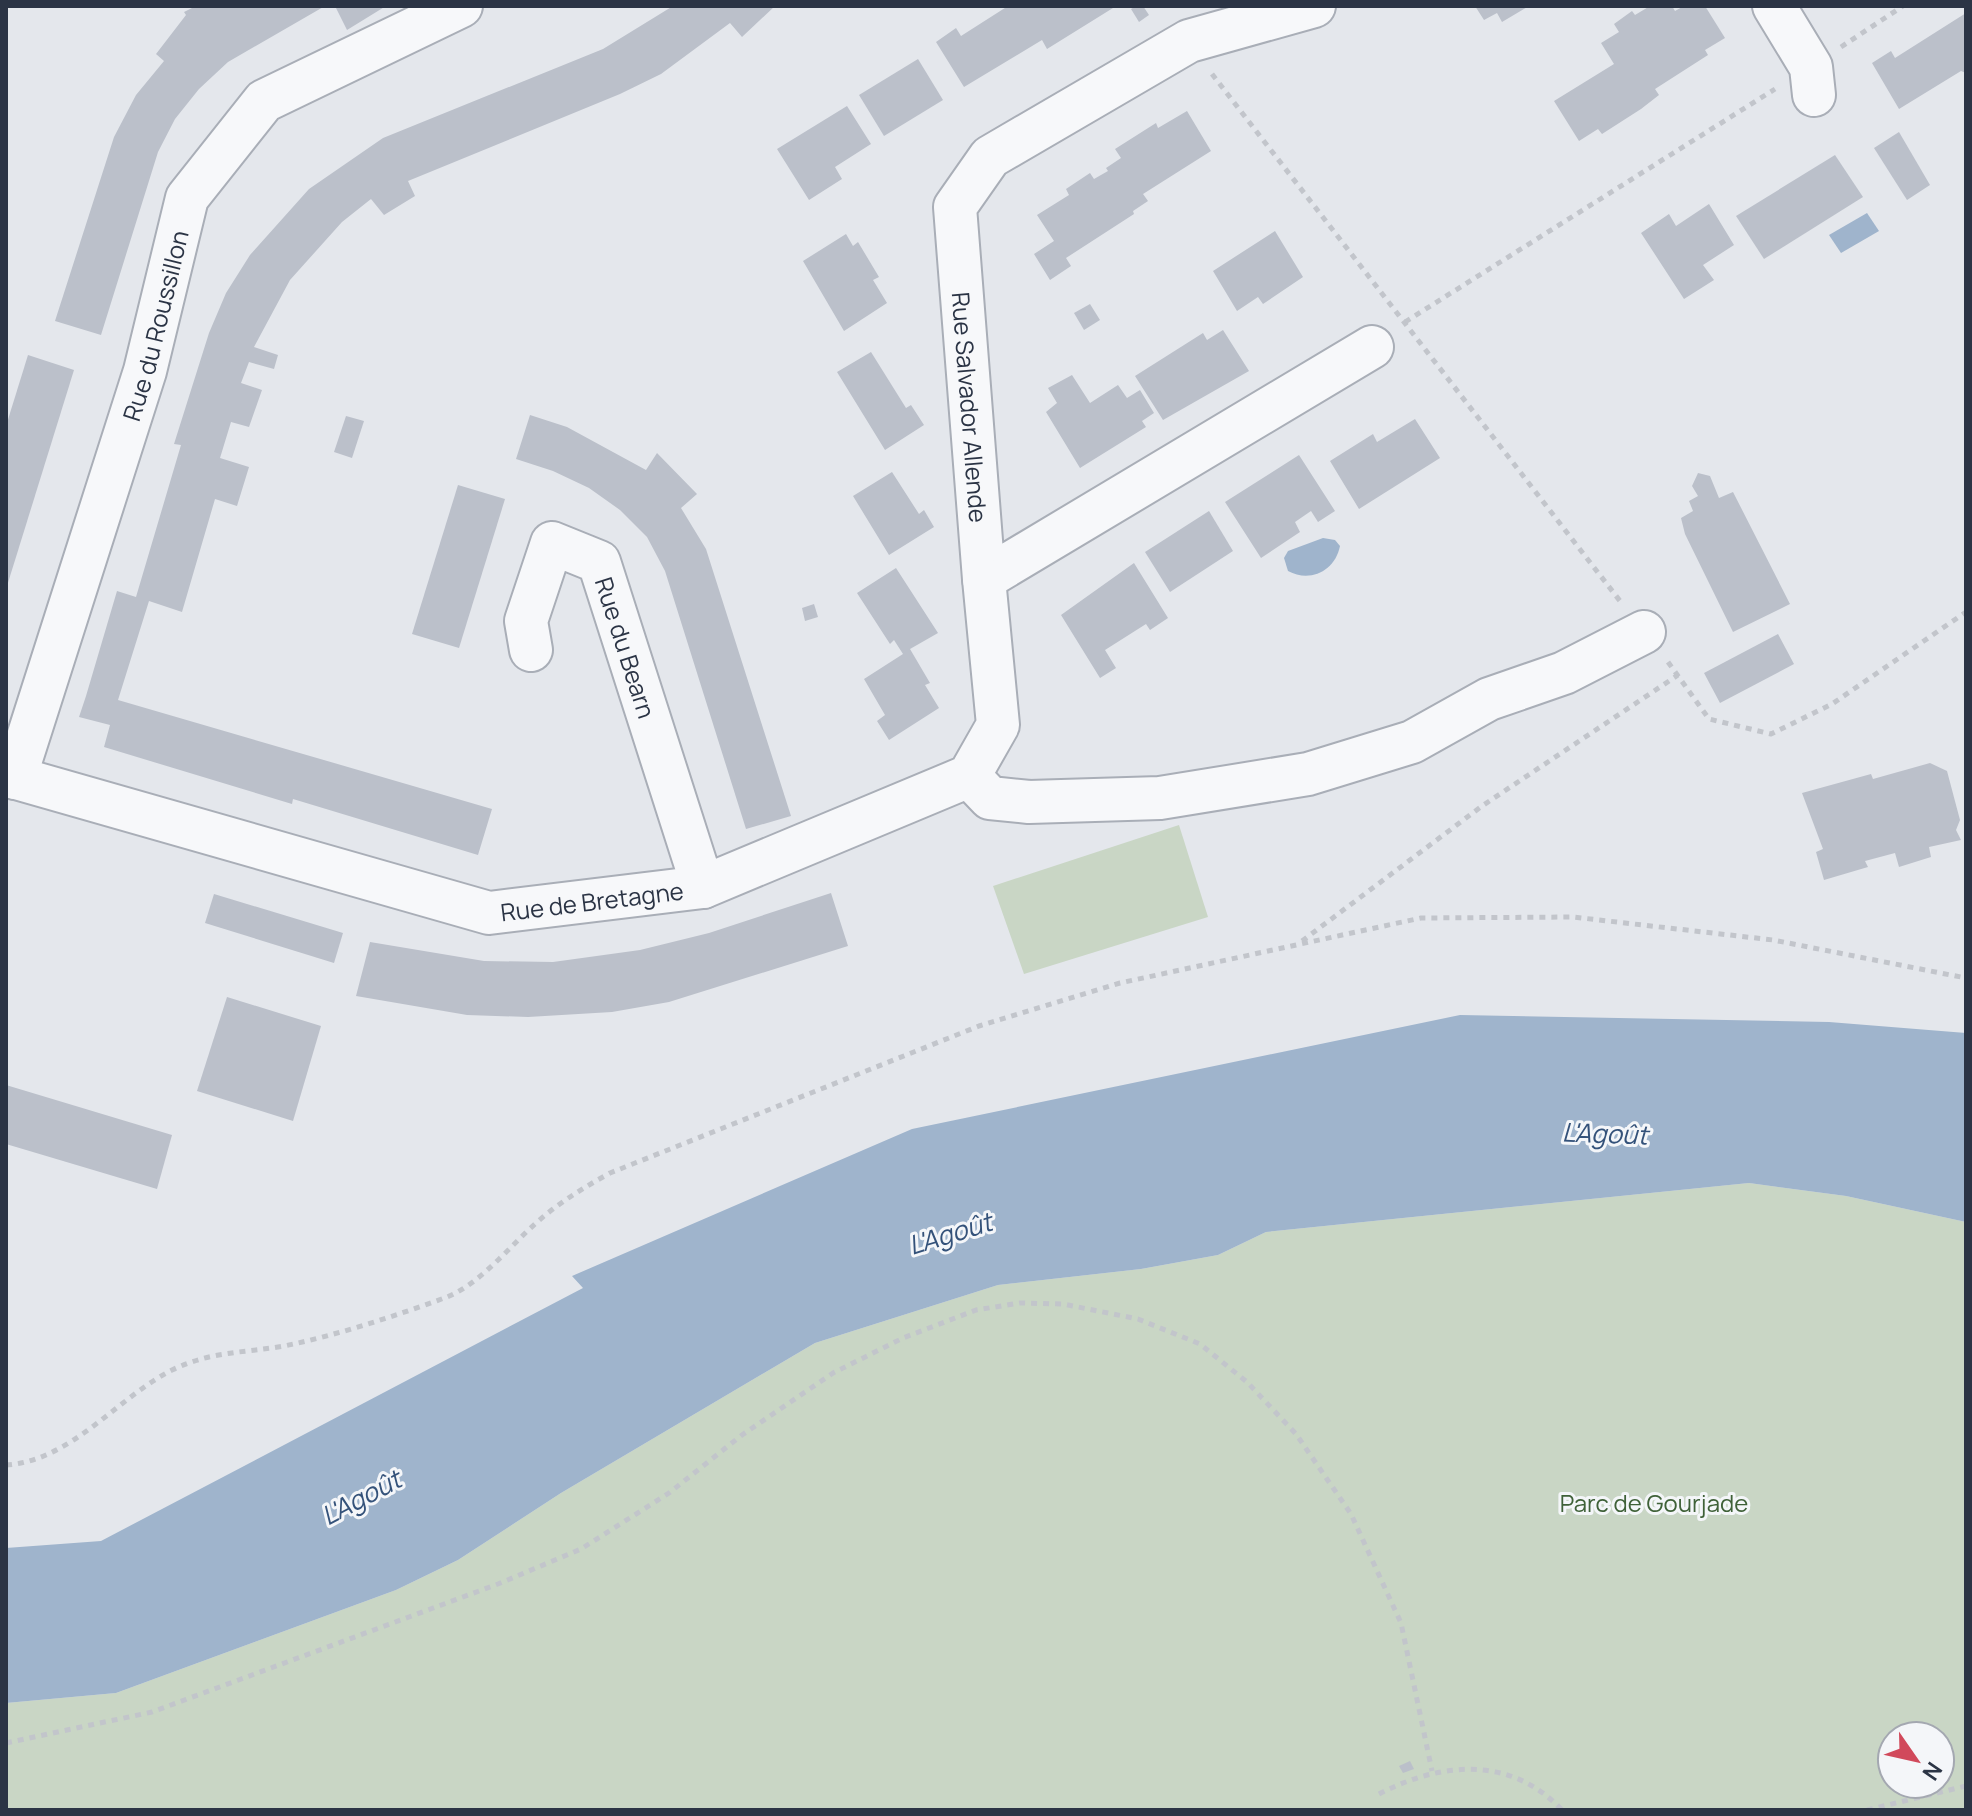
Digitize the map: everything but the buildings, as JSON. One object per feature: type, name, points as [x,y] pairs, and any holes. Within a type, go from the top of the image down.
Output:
[{"type":"street","name":"Rue du Roussillon","points":[[11,777],[145,371],[187,198],[264,101],[461,6]]},
{"type":"street","name":"Rue Salvador Allende","points":[[984,579],[955,207],[990,157],[1189,41],[1314,6]]},
{"type":"street","points":[[1774,6],[1812,81]]},
{"type":"street","points":[[1372,347],[984,579],[998,725],[969,776],[990,798],[1029,802],[1160,798],[1308,774],[1412,742],[1489,699],[1564,673],[1644,632]]},
{"type":"street","name":"Rue du Bearn","points":[[531,650],[526,621],[552,543],[599,562],[703,887]]},
{"type":"street","name":"Rue de Bretagne","points":[[11,777],[489,913],[703,887],[969,776]]},
{"type":"path","points":[[1405,322],[1812,81],[1903,6]]},
{"type":"path","points":[[1189,41],[1542,497]]},
{"type":"path","points":[[1832,704],[1966,612]]},
{"type":"path","points":[[1298,944],[1482,806],[1678,675]]},
{"type":"path","points":[[6,1465],[26,1464],[54,1451],[171,1371],[224,1351],[283,1346],[337,1332],[450,1295],[496,1262],[571,1194],[639,1162],[979,1026],[1120,983],[1421,918],[1573,917],[1773,940],[1966,978]]},
{"type":"path","points":[[6,1743],[152,1712],[498,1584],[581,1549],[669,1493],[742,1435],[833,1373],[903,1338],[976,1310],[1020,1303],[1063,1304],[1138,1319],[1200,1344],[1247,1382],[1296,1434],[1351,1514],[1401,1623],[1432,1771]]},
{"type":"path","points":[[1379,1794],[1432,1771],[1475,1767],[1514,1775],[1551,1798],[1562,1810]]},
{"type":"path","points":[[1867,1810],[1966,1786]]},
{"type":"green space","points":[[1179,825],[1208,917],[1024,974],[993,886]]},
{"type":"green space","name":"Parc de Gourjade","points":[[1749,1183],[1846,1196],[1966,1222],[1966,1810],[6,1810],[6,1703],[116,1693],[396,1590],[458,1560],[561,1493],[815,1343],[998,1285],[1141,1269],[1218,1255],[1266,1232]]},
{"type":"water","points":[[1867,213],[1879,231],[1841,253],[1829,235]]},
{"type":"water","points":[[1323,538],[1335,540],[1340,546],[1327,568],[1305,576],[1288,571],[1284,558],[1288,551]]},
{"type":"water","name":"L'Agoût","points":[[1460,1015],[1829,1022],[1966,1033],[1966,1222],[1846,1196],[1749,1183],[1266,1232],[1218,1255],[1141,1269],[998,1285],[815,1343],[561,1493],[458,1560],[396,1590],[116,1693],[6,1703],[6,1548],[101,1541],[583,1288],[572,1276],[912,1129]]}]
